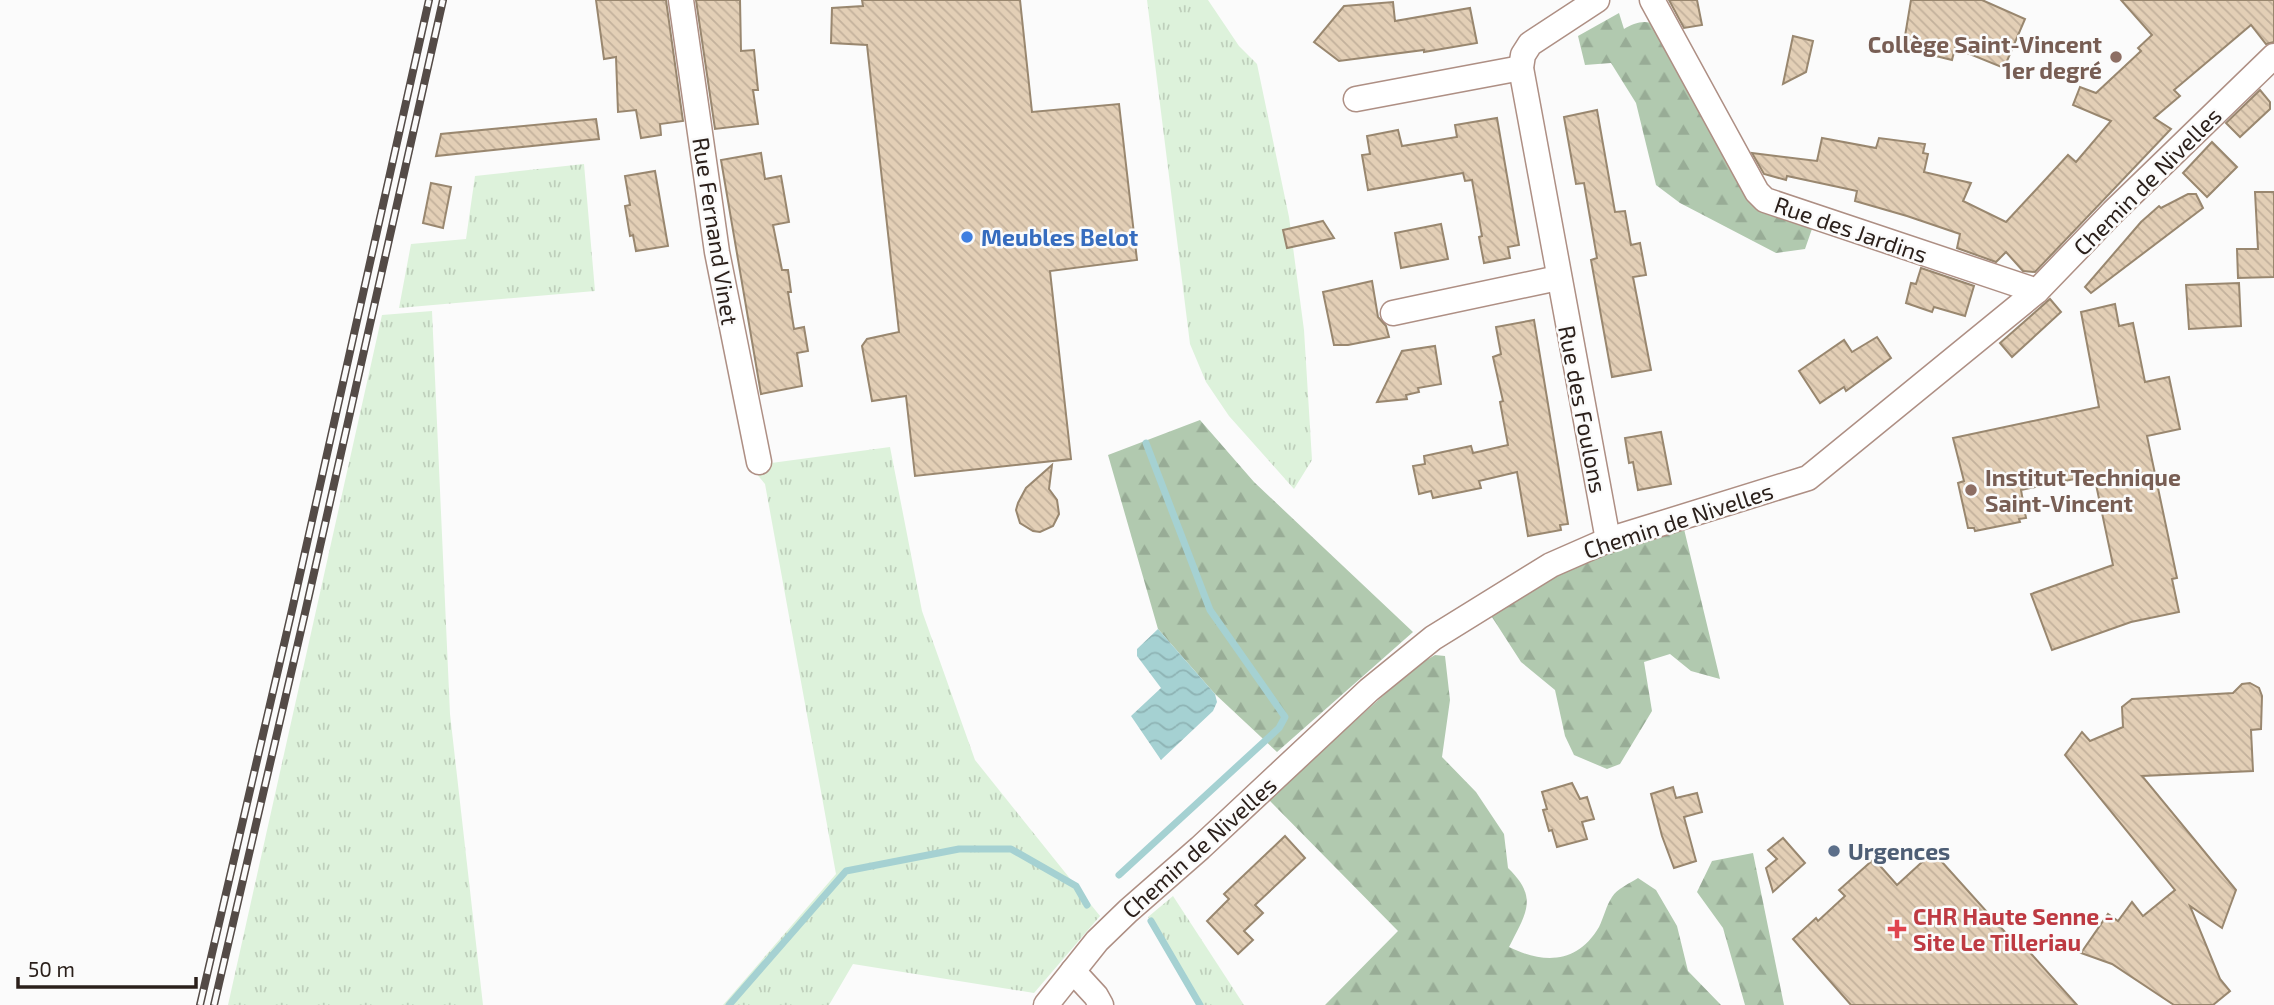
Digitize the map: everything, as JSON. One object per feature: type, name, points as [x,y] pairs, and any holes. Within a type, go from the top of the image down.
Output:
[{"type":"street","name":"Rue Fernand Vinet","points":[[681,0],[717,252],[759,462]]},
{"type":"street","points":[[1356,99],[1521,68],[1523,55],[1530,44],[1597,0]]},
{"type":"street","name":"Rue des Jardins","points":[[1652,0],[1757,192],[1765,200],[2036,291]]},
{"type":"street","name":"Chemin de Nivelles","points":[[1046,1005],[1097,942],[1128,911],[1200,848],[1369,690],[1433,638],[1551,565],[1608,540],[1808,478],[2036,291],[2113,212],[2274,56]]},
{"type":"street","name":"Rue des Foulons","points":[[1521,68],[1608,540]]},
{"type":"street","points":[[1393,313],[1558,278]]},
{"type":"street","points":[[1073,971],[1101,1005]]},
{"type":"green space","points":[[1147,0],[1208,0],[1239,46],[1257,64],[1289,217],[1304,330],[1312,460],[1294,489],[1229,416],[1206,382],[1190,344]]},
{"type":"green space","points":[[1619,13],[1624,29],[1640,22],[1656,25],[1746,189],[1813,226],[1805,249],[1776,253],[1680,203],[1656,185],[1636,103],[1611,63],[1585,65],[1578,36]]},
{"type":"green space","points":[[584,164],[595,291],[399,308],[411,244],[466,239],[475,176]]},
{"type":"green space","points":[[432,311],[450,714],[483,1005],[228,1005],[382,315]]},
{"type":"green space","points":[[1200,420],[1254,482],[1413,632],[1277,752],[1215,694],[1158,629],[1108,455]]},
{"type":"green space","points":[[890,447],[922,611],[975,760],[1100,916],[1034,993],[853,964],[829,1005],[723,1005],[836,874],[765,484],[750,466]]},
{"type":"green space","points":[[1684,529],[1720,679],[1691,671],[1670,654],[1644,662],[1652,711],[1620,764],[1607,769],[1574,755],[1565,736],[1555,690],[1521,662],[1490,614],[1563,571],[1615,549]]},
{"type":"green space","points":[[1435,655],[1445,656],[1450,700],[1442,757],[1476,792],[1504,834],[1508,868],[1524,888],[1524,915],[1509,947],[1522,953],[1547,958],[1570,954],[1581,948],[1599,927],[1614,894],[1638,878],[1656,890],[1677,926],[1688,971],[1721,1005],[1325,1005],[1398,931],[1268,799],[1415,667]]},
{"type":"green space","points":[[1753,853],[1784,1005],[1745,1005],[1723,928],[1697,892],[1712,861]]},
{"type":"green space","points":[[1173,896],[1244,1005],[1200,1005],[1148,917]]},
{"type":"water","points":[[1158,629],[1215,694],[1217,702],[1213,711],[1161,760],[1131,716],[1161,688],[1137,656],[1137,649]]},
{"type":"building","points":[[596,0],[666,0],[683,121],[660,124],[661,135],[641,138],[636,110],[618,112],[616,57],[604,59]]},
{"type":"building","points":[[696,0],[740,0],[741,51],[754,50],[758,90],[753,90],[758,124],[715,129]]},
{"type":"building","name":"Meubles Belot","points":[[862,0],[1020,0],[1032,112],[1119,104],[1137,260],[1050,271],[1071,459],[915,476],[906,396],[872,401],[862,346],[867,339],[899,332],[867,45],[831,43],[832,8],[863,6]]},
{"type":"building","points":[[1669,0],[1697,0],[1702,25],[1684,28]]},
{"type":"building","points":[[1911,0],[1982,0],[2025,19],[2004,68],[1955,48],[1952,60],[1903,48]]},
{"type":"building","points":[[2121,0],[2274,0],[2274,42],[2266,44],[2251,25],[2174,90],[2180,96],[2154,118],[2171,129],[2035,272],[2023,271],[2006,252],[1996,262],[1957,248],[1960,234],[1855,201],[1857,191],[1787,176],[1786,180],[1764,174],[1752,153],[1817,161],[1822,138],[1876,148],[1879,138],[1925,144],[1923,153],[1928,154],[1924,172],[1971,183],[1963,201],[2006,222],[2068,155],[2076,162],[2111,121],[2073,105],[2080,87],[2096,93],[2141,51],[2138,48],[2152,35]]},
{"type":"building","points":[[1393,2],[1395,21],[1470,8],[1477,43],[1339,61],[1314,42],[1344,6]]},
{"type":"building","points":[[1793,36],[1813,41],[1806,72],[1783,84]]},
{"type":"building","points":[[2260,90],[2270,102],[2270,109],[2240,137],[2226,123]]},
{"type":"building","points":[[1597,110],[1615,212],[1625,211],[1631,245],[1640,243],[1646,275],[1633,277],[1651,370],[1612,377],[1591,260],[1597,258],[1584,183],[1576,184],[1564,117]]},
{"type":"building","points":[[1497,118],[1519,245],[1508,247],[1510,258],[1484,263],[1472,180],[1465,181],[1463,173],[1368,190],[1362,155],[1370,154],[1367,136],[1398,130],[1402,146],[1457,137],[1455,125]]},
{"type":"building","points":[[596,119],[599,139],[436,156],[441,134]]},
{"type":"building","points":[[2212,142],[2237,167],[2207,197],[2183,173]]},
{"type":"building","points":[[761,153],[765,179],[781,176],[789,222],[773,225],[782,270],[788,270],[791,292],[788,292],[794,329],[804,327],[808,351],[797,353],[802,386],[761,394],[721,160]]},
{"type":"building","points":[[655,171],[668,246],[636,251],[633,235],[630,236],[625,206],[630,205],[625,176]]},
{"type":"building","points":[[431,183],[451,187],[443,228],[423,223]]},
{"type":"building","points":[[2255,192],[2274,192],[2274,277],[2238,278],[2237,249],[2258,249]]},
{"type":"building","points":[[2188,194],[2196,194],[2203,208],[2091,293],[2085,287],[2141,222],[2159,206],[2161,208]]},
{"type":"building","points":[[1323,221],[1334,238],[1287,248],[1283,230]]},
{"type":"building","points":[[1441,224],[1448,259],[1401,268],[1395,233]]},
{"type":"building","points":[[1921,268],[1974,286],[1965,316],[1934,307],[1932,312],[1906,303],[1911,283],[1916,284]]},
{"type":"building","points":[[1372,281],[1378,317],[1386,326],[1389,337],[1334,345],[1323,292]]},
{"type":"building","points":[[2239,283],[2241,326],[2189,329],[2186,285]]},
{"type":"building","points":[[2050,299],[2061,312],[2012,357],[2000,343]]},
{"type":"building","points":[[2115,304],[2119,326],[2133,323],[2145,382],[2169,377],[2180,429],[2147,436],[2177,578],[2172,579],[2179,612],[2131,622],[2052,650],[2031,594],[2113,565],[2094,475],[2021,490],[2026,518],[2019,519],[2020,522],[1975,531],[1974,528],[1968,528],[1958,483],[1964,481],[1953,438],[2099,407],[2081,312]]},
{"type":"building","points":[[1534,320],[1568,524],[1560,525],[1561,530],[1528,536],[1517,472],[1479,481],[1481,488],[1433,498],[1431,491],[1419,494],[1413,466],[1425,464],[1424,456],[1471,446],[1473,453],[1508,445],[1500,402],[1503,401],[1493,357],[1501,354],[1496,327]]},
{"type":"building","points":[[1877,337],[1891,358],[1846,391],[1844,387],[1820,403],[1799,371],[1844,340],[1852,352]]},
{"type":"building","points":[[1435,346],[1441,384],[1418,388],[1419,392],[1406,395],[1407,399],[1377,402],[1402,351]]},
{"type":"building","points":[[1661,432],[1671,484],[1638,490],[1633,462],[1629,463],[1625,438]]},
{"type":"building","points":[[1052,465],[1049,489],[1057,500],[1059,514],[1053,526],[1040,532],[1033,531],[1020,523],[1016,510],[1018,503],[1026,488]]},
{"type":"building","points":[[2250,683],[2259,688],[2262,696],[2261,729],[2251,730],[2253,771],[2142,776],[2236,890],[2222,928],[2190,906],[2220,979],[2230,991],[2213,1005],[2174,1005],[2112,964],[2081,953],[2108,914],[2118,921],[2132,902],[2143,916],[2175,890],[2065,755],[2082,732],[2090,741],[2123,727],[2122,707],[2132,699],[2233,693],[2242,684]]},
{"type":"building","points":[[1572,783],[1580,799],[1587,797],[1594,819],[1582,822],[1587,839],[1557,847],[1543,810],[1547,809],[1542,792]]},
{"type":"building","points":[[1673,787],[1676,798],[1697,793],[1702,812],[1684,817],[1696,861],[1674,868],[1651,794]]},
{"type":"building","points":[[1285,836],[1305,858],[1255,905],[1263,913],[1244,931],[1253,940],[1238,954],[1207,921],[1229,899],[1224,894]]},
{"type":"building","points":[[1783,838],[1805,863],[1773,892],[1766,868],[1777,859],[1768,850]]},
{"type":"building","points":[[1933,852],[2013,941],[2016,937],[2077,1005],[1851,1005],[1793,939],[1845,896],[1839,890],[1874,859],[1897,885]]},
{"type":"waterway","points":[[1119,875],[1279,728],[1285,717],[1210,610],[1146,443]]},
{"type":"waterway","points":[[729,1005],[846,871],[959,849],[1011,849],[1076,886],[1087,905]]},
{"type":"waterway","points":[[1151,921],[1200,1005]]},
{"type":"railway","points":[[200,1005],[429,0]]},
{"type":"railway","points":[[214,1005],[443,0]]},
{"type":"place","name":"Collège Saint-Vincent 1er degré","points":[[2116,57]]},
{"type":"place","name":"Meubles Belot","points":[[967,237]]},
{"type":"place","name":"Institut Technique Saint-Vincent","points":[[1971,490]]},
{"type":"place","name":"Urgences","points":[[1834,851]]},
{"type":"place","name":"CHR Haute Senne - Site Le Tilleriau","points":[[1897,929]]}]
